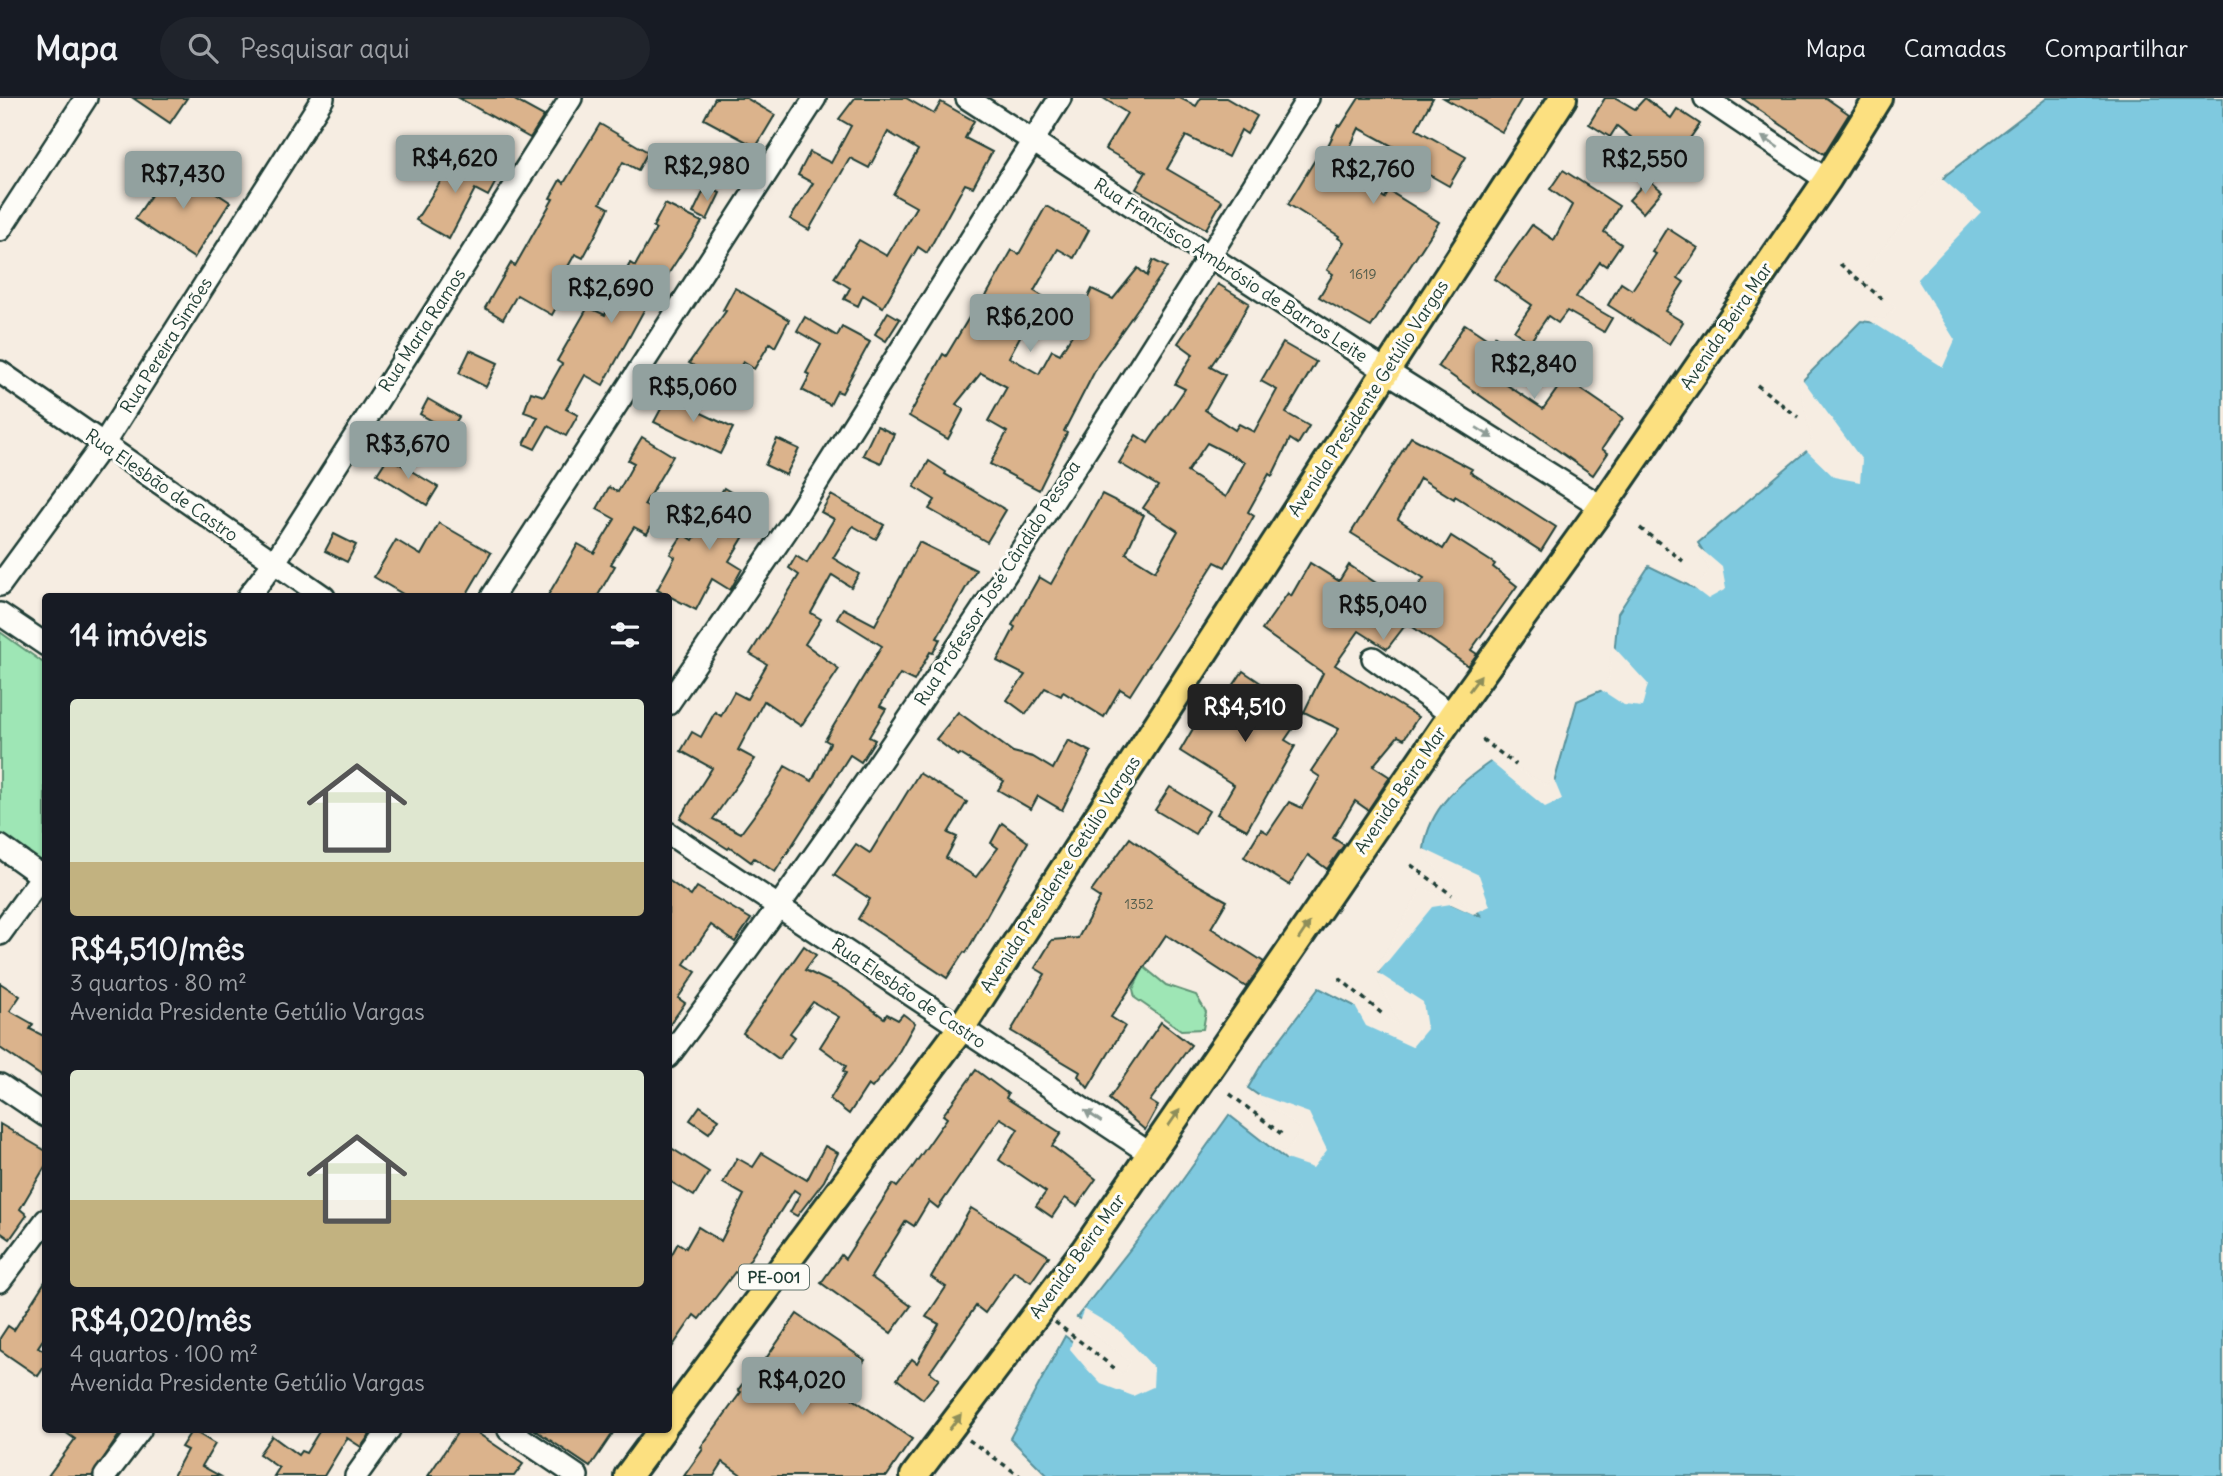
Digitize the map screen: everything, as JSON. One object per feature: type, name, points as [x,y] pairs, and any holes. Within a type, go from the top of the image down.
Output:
[{"type":"main road","name":"Avenida Presidente Getúlio Vargas","points":[[672,1416],[961,1028],[1563,98]]},
{"type":"main road","name":"Avenida Beira Mar","points":[[914,1476],[1084,1251],[1452,715],[1602,507],[1827,180],[1878,98]]},
{"type":"main road","points":[[628,1476],[660,1433]]},
{"type":"street","points":[[0,230],[86,98]]},
{"type":"street","name":"Rua Pereira Simões","points":[[0,585],[104,443],[323,98]]},
{"type":"street","name":"Rua Maria Ramos","points":[[251,593],[274,563],[571,98]]},
{"type":"street","points":[[495,593],[815,98]]},
{"type":"street","name":"Rua Francisco Ambrósio de Barros Leite","points":[[967,98],[1386,371],[1602,507]]},
{"type":"street","points":[[672,698],[791,524],[1060,98]]},
{"type":"street","name":"Rua Professor José Cândido Pessoa","points":[[672,1051],[780,907],[962,639],[1211,255],[1308,98]]},
{"type":"street","points":[[1705,98],[1827,180]]},
{"type":"street","name":"Rua Elesbão de Castro","points":[[0,372],[318,593]]},
{"type":"street","points":[[0,614],[42,642]]},
{"type":"street","points":[[1373,658],[1452,715]]},
{"type":"street","name":"Rua Elesbão de Castro","points":[[672,836],[1149,1153]]},
{"type":"street","points":[[0,846],[42,874]]},
{"type":"street","points":[[0,934],[42,878]]},
{"type":"street","points":[[0,1085],[42,1113]]},
{"type":"street","points":[[0,1281],[42,1225]]},
{"type":"street","points":[[105,1476],[138,1433]]},
{"type":"street","points":[[356,1476],[387,1433]]},
{"type":"street","points":[[513,1433],[577,1476]]},
{"type":"path","points":[[1840,264],[1886,302]]},
{"type":"path","points":[[1757,385],[1798,417]]},
{"type":"path","points":[[1640,528],[1684,561]]},
{"type":"path","points":[[1482,739],[1516,765]]},
{"type":"path","points":[[1410,865],[1452,895]]},
{"type":"path","points":[[1339,978],[1385,1016]]},
{"type":"path","points":[[1230,1094],[1284,1136]]},
{"type":"path","points":[[1039,1310],[1118,1371]]},
{"type":"path","points":[[964,1437],[1020,1476]]},
{"type":"green space","points":[[0,632],[42,662],[42,873],[0,844]]},
{"type":"green space","points":[[1144,967],[1166,985],[1196,995],[1206,1012],[1203,1029],[1181,1030],[1135,998],[1133,989]]},
{"type":"water","points":[[2047,98],[2223,98],[2223,1476],[1048,1476],[1010,1438],[1065,1336],[1123,1380],[1134,1360],[1077,1317],[1161,1210],[1229,1115],[1285,1159],[1305,1128],[1248,1088],[1263,1062],[1319,988],[1406,1032],[1378,973],[1423,891],[1482,917],[1424,849],[1432,820],[1440,808],[1469,777],[1493,760],[1552,790],[1577,701],[1607,688],[1612,677],[1618,613],[1649,566],[1698,590],[1715,570],[1698,543],[1816,443],[1802,381],[1861,321],[1885,324],[1900,307],[1865,275],[1946,175]]},
{"type":"pier","points":[[1940,177],[1981,212],[1917,279],[1955,340],[1943,367],[1864,317],[1884,320],[1895,307],[1861,275]]},
{"type":"pier","points":[[1801,377],[1862,460],[1860,482],[1834,477],[1805,449],[1812,441],[1799,381]]},
{"type":"pier","points":[[1694,543],[1722,567],[1726,589],[1708,599],[1679,577],[1697,586],[1710,570]]},
{"type":"pier","points":[[1612,645],[1648,684],[1642,707],[1624,705],[1598,688],[1605,685],[1609,676]]},
{"type":"pier","points":[[1494,756],[1549,786],[1552,775],[1562,799],[1545,807],[1487,759]]},
{"type":"pier","points":[[1424,849],[1479,875],[1490,906],[1473,914],[1451,904],[1432,907],[1378,973],[1423,1002],[1427,1029],[1412,1047],[1366,1026],[1352,1001],[1400,1025],[1374,973],[1420,890],[1424,888],[1470,909],[1422,852]]},
{"type":"pier","points":[[1259,1095],[1309,1113],[1327,1150],[1313,1168],[1286,1159],[1277,1148],[1285,1154],[1301,1129],[1256,1097]]},
{"type":"pier","points":[[1084,1309],[1119,1330],[1154,1368],[1153,1387],[1133,1396],[1101,1384],[1086,1368],[1070,1349],[1073,1338],[1123,1375],[1130,1362],[1079,1322]]},
{"type":"building","points":[[133,98],[187,98],[170,123]]},
{"type":"building","points":[[459,98],[511,98],[544,116],[530,138]]},
{"type":"building","points":[[715,98],[746,98],[775,115],[756,147],[704,119]]},
{"type":"building","points":[[855,98],[906,98],[934,114],[941,102],[974,121],[965,138],[992,152],[973,187],[965,184],[927,253],[918,247],[883,307],[863,295],[858,306],[844,299],[850,288],[834,278],[859,240],[887,256],[916,207],[893,194],[918,150],[888,132],[869,168],[850,158],[809,230],[790,219],[813,183],[798,175],[810,152],[831,163],[851,126],[839,119]]},
{"type":"building","points":[[1103,98],[1180,98],[1196,106],[1201,98],[1226,98],[1257,116],[1247,134],[1241,130],[1228,157],[1186,136],[1167,169],[1222,201],[1206,229],[1136,189],[1146,172],[1105,149],[1127,113]]},
{"type":"building","points":[[1359,98],[1433,98],[1416,129],[1466,157],[1449,186],[1403,160],[1407,154],[1359,128],[1340,169],[1385,198],[1389,191],[1439,222],[1371,327],[1319,297],[1333,274],[1327,270],[1344,242],[1339,236],[1288,204],[1318,155],[1322,158],[1338,125],[1341,126]]},
{"type":"building","points":[[1444,98],[1522,98],[1502,132]]},
{"type":"building","points":[[1605,98],[1616,98],[1635,109],[1645,98],[1671,118],[1677,109],[1700,124],[1667,171],[1645,156],[1648,151],[1617,126],[1610,137],[1589,124]]},
{"type":"building","points":[[1742,98],[1826,98],[1849,114],[1824,154]]},
{"type":"building","points":[[600,124],[648,152],[638,170],[623,162],[600,203],[609,208],[596,234],[583,258],[575,254],[556,288],[564,293],[552,315],[517,295],[503,319],[485,308],[511,263],[515,266],[553,199],[550,198],[560,180],[564,183]]},
{"type":"building","points":[[458,154],[499,176],[488,196],[475,189],[449,239],[416,220]]},
{"type":"building","points":[[172,164],[230,202],[194,258],[135,219]]},
{"type":"building","points":[[1563,170],[1619,206],[1604,232],[1621,244],[1606,266],[1600,262],[1576,297],[1612,318],[1604,332],[1567,311],[1558,323],[1548,316],[1530,342],[1514,331],[1532,305],[1494,279],[1532,225],[1554,240],[1572,205],[1550,189]]},
{"type":"building","points":[[1648,179],[1662,191],[1643,213],[1629,200]]},
{"type":"building","points":[[706,186],[720,193],[707,220],[693,213]]},
{"type":"building","points":[[665,204],[702,222],[663,282],[667,284],[655,304],[649,301],[603,385],[585,375],[566,409],[578,415],[566,436],[548,426],[535,449],[524,444],[538,417],[524,412],[531,392],[544,396],[562,364],[557,361],[588,307],[605,315],[630,263],[635,266],[656,229],[653,227]]},
{"type":"building","points":[[1046,206],[1089,230],[1074,258],[1058,249],[1034,291],[1049,300],[1036,322],[1030,318],[1009,357],[1039,374],[1052,350],[1060,354],[1082,319],[1078,318],[1092,289],[1113,299],[1138,268],[1147,276],[1153,260],[1167,267],[1098,365],[1064,431],[1067,433],[1039,490],[990,464],[1007,432],[988,421],[1007,387],[981,373],[956,404],[964,409],[948,439],[909,416],[943,354],[946,356],[979,301],[982,303],[1012,250],[1019,254]]},
{"type":"building","points":[[1667,228],[1698,248],[1678,278],[1684,282],[1665,311],[1683,322],[1669,344],[1608,305],[1621,283],[1632,290],[1656,254],[1652,252]]},
{"type":"building","points":[[1218,284],[1249,303],[1210,367],[1225,375],[1205,410],[1235,430],[1239,424],[1254,432],[1277,390],[1261,381],[1283,343],[1316,362],[1286,413],[1309,426],[1298,444],[1290,439],[1272,476],[1269,474],[1248,512],[1254,516],[1225,567],[1215,562],[1130,695],[1120,689],[1104,717],[1063,692],[1061,696],[1045,688],[1026,714],[1007,700],[1025,675],[997,661],[1015,627],[1012,625],[1039,577],[1051,584],[1102,494],[1144,515],[1126,553],[1155,571],[1178,531],[1143,508],[1158,486],[1119,463],[1136,435],[1148,443],[1185,389],[1175,384],[1193,354],[1178,343]],"holes":[[[1207,443],[1245,462],[1226,497],[1187,472]]]},
{"type":"building","points":[[735,288],[789,320],[775,347],[770,343],[754,369],[743,362],[730,386],[689,363],[726,311],[723,310]]},
{"type":"building","points":[[888,312],[900,319],[886,341],[875,334]]},
{"type":"building","points":[[805,317],[837,336],[842,327],[870,342],[842,393],[837,391],[830,405],[802,390],[810,375],[806,373],[821,345],[797,331]]},
{"type":"building","points":[[1465,324],[1492,342],[1495,336],[1514,349],[1495,377],[1543,409],[1565,378],[1623,418],[1602,449],[1608,453],[1593,475],[1438,366]]},
{"type":"building","points":[[470,350],[498,363],[486,387],[459,373]]},
{"type":"building","points":[[670,392],[695,405],[693,409],[733,428],[720,454],[654,422]]},
{"type":"building","points":[[428,399],[459,417],[450,431],[420,414]]},
{"type":"building","points":[[877,426],[894,434],[881,463],[863,455]]},
{"type":"building","points":[[642,437],[673,456],[644,505],[659,512],[647,534],[634,527],[611,564],[615,566],[599,593],[549,593],[578,544],[594,553],[615,519],[597,509],[609,487],[618,492],[634,463],[628,460]]},
{"type":"building","points":[[1411,437],[1472,469],[1470,472],[1556,527],[1541,551],[1455,496],[1454,499],[1420,478],[1398,519],[1443,549],[1451,536],[1495,564],[1493,567],[1517,586],[1471,650],[1477,654],[1468,666],[1407,623],[1387,649],[1359,631],[1335,665],[1418,717],[1404,739],[1398,736],[1373,766],[1390,777],[1368,810],[1355,801],[1333,838],[1344,845],[1327,869],[1308,855],[1289,885],[1244,857],[1261,829],[1268,833],[1289,802],[1302,808],[1320,777],[1311,771],[1339,729],[1304,712],[1323,673],[1262,630],[1288,593],[1291,596],[1310,563],[1339,581],[1349,565],[1406,603],[1424,578],[1351,533]]},
{"type":"building","points":[[777,439],[799,449],[786,475],[765,465]]},
{"type":"building","points":[[388,457],[438,487],[427,505],[377,474]]},
{"type":"building","points":[[929,461],[946,472],[945,474],[1006,510],[987,542],[929,509],[935,500],[914,487]]},
{"type":"building","points":[[724,488],[760,510],[729,561],[742,569],[732,587],[730,590],[712,579],[696,610],[672,598],[672,593],[657,590],[675,557],[670,554],[683,534],[693,540]]},
{"type":"building","points":[[831,495],[884,525],[876,539],[853,526],[833,558],[859,574],[851,587],[832,575],[811,613],[821,619],[805,644],[839,669],[801,726],[764,701],[738,750],[755,759],[713,819],[741,833],[769,795],[785,766],[812,781],[830,743],[825,740],[882,646],[837,618],[843,608],[875,625],[919,542],[976,570],[937,638],[940,639],[933,653],[930,652],[914,681],[900,674],[880,706],[886,709],[869,737],[875,740],[861,762],[850,755],[775,872],[754,858],[751,862],[730,847],[728,849],[680,818],[712,768],[681,751],[692,732],[701,737],[715,712],[721,716],[734,692],[747,699],[767,664],[750,654],[799,575],[789,568],[796,556],[807,563],[834,519],[821,512]]},
{"type":"building","points":[[439,523],[491,553],[467,593],[401,593],[374,577],[396,540],[421,555]]},
{"type":"building","points":[[334,534],[356,545],[347,562],[325,551]]},
{"type":"building","points":[[1243,671],[1304,712],[1285,740],[1295,746],[1247,830],[1217,814],[1234,785],[1180,751],[1211,698],[1221,704]]},
{"type":"building","points":[[958,712],[1013,752],[1033,757],[1053,769],[1068,740],[1091,752],[1062,810],[1038,796],[1031,809],[998,790],[1004,781],[960,754],[958,756],[936,739]]},
{"type":"building","points":[[919,773],[967,802],[948,833],[957,837],[946,858],[976,877],[998,848],[991,843],[1002,823],[1028,842],[966,953],[964,952],[947,978],[858,919],[870,899],[834,875],[856,844],[870,853]]},
{"type":"building","points":[[1170,787],[1209,811],[1195,834],[1155,810]]},
{"type":"building","points":[[1130,838],[1189,880],[1227,901],[1211,928],[1264,962],[1246,987],[1166,935],[1111,1017],[1125,1026],[1088,1088],[1078,1076],[1080,1072],[1011,1031],[1045,974],[1035,968],[1052,940],[1078,938],[1100,898],[1091,892]]},
{"type":"building","points":[[672,883],[691,896],[697,887],[751,919],[735,942],[711,925],[684,964],[696,972],[678,998],[685,1003],[672,1021]]},
{"type":"building","points":[[804,946],[816,955],[805,970],[845,989],[884,1018],[887,1014],[898,1020],[903,1014],[915,1023],[892,1064],[872,1088],[868,1085],[849,1114],[830,1099],[846,1073],[843,1071],[846,1066],[820,1047],[839,1017],[813,1002],[790,1033],[795,1037],[779,1059],[743,1033]]},
{"type":"building","points":[[0,983],[20,996],[10,1011],[33,1024],[30,1029],[42,1035],[42,1076],[0,1048]]},
{"type":"building","points":[[1161,1022],[1191,1045],[1150,1101],[1158,1106],[1145,1130],[1109,1099]]},
{"type":"building","points":[[976,1070],[1008,1094],[1006,1098],[1061,1133],[1052,1146],[1096,1179],[1077,1206],[1065,1198],[1052,1217],[1036,1206],[1046,1192],[999,1160],[1018,1129],[1000,1118],[938,1208],[929,1201],[914,1226],[906,1221],[871,1277],[911,1306],[891,1333],[821,1283],[841,1255],[845,1259],[893,1184],[897,1187],[912,1168],[947,1118],[943,1115]]},
{"type":"building","points":[[700,1106],[719,1119],[709,1133],[690,1120]]},
{"type":"building","points":[[0,1124],[42,1149],[42,1172],[20,1209],[27,1215],[10,1239],[0,1232]]},
{"type":"building","points":[[825,1146],[838,1153],[824,1181],[797,1216],[790,1212],[800,1194],[794,1190],[740,1275],[735,1272],[699,1319],[694,1315],[672,1347],[672,1254],[678,1243],[686,1248],[698,1227],[721,1241],[744,1195],[723,1183],[737,1158],[753,1167],[762,1153],[807,1180]]},
{"type":"building","points":[[672,1149],[709,1172],[694,1196],[672,1182]]},
{"type":"building","points":[[971,1208],[1049,1256],[1031,1282],[1014,1271],[985,1313],[976,1306],[930,1372],[939,1379],[923,1399],[897,1379],[912,1359],[917,1363],[939,1324],[926,1317],[946,1287],[931,1277]]},
{"type":"building","points":[[42,1286],[42,1341],[38,1347],[42,1350],[42,1370],[38,1376],[0,1350],[0,1338],[8,1326],[14,1330]]},
{"type":"building","points":[[797,1314],[865,1360],[843,1392],[912,1439],[887,1476],[743,1476],[723,1462],[714,1476],[684,1476],[703,1449],[701,1447],[741,1392],[738,1390],[752,1371],[756,1373]]},
{"type":"building","points":[[66,1433],[119,1435],[92,1476],[48,1476],[75,1439]]},
{"type":"building","points":[[190,1433],[197,1433],[215,1444],[202,1466],[220,1476],[173,1476],[187,1450],[181,1447]]},
{"type":"building","points":[[318,1433],[371,1433],[361,1447],[347,1438],[324,1476],[274,1476],[279,1468],[259,1454],[272,1436],[298,1455],[301,1451],[306,1453]]},
{"type":"building","points":[[457,1433],[477,1433],[523,1464],[514,1476],[428,1476]]},
{"type":"building","points":[[539,1433],[613,1433],[590,1467]]}]
